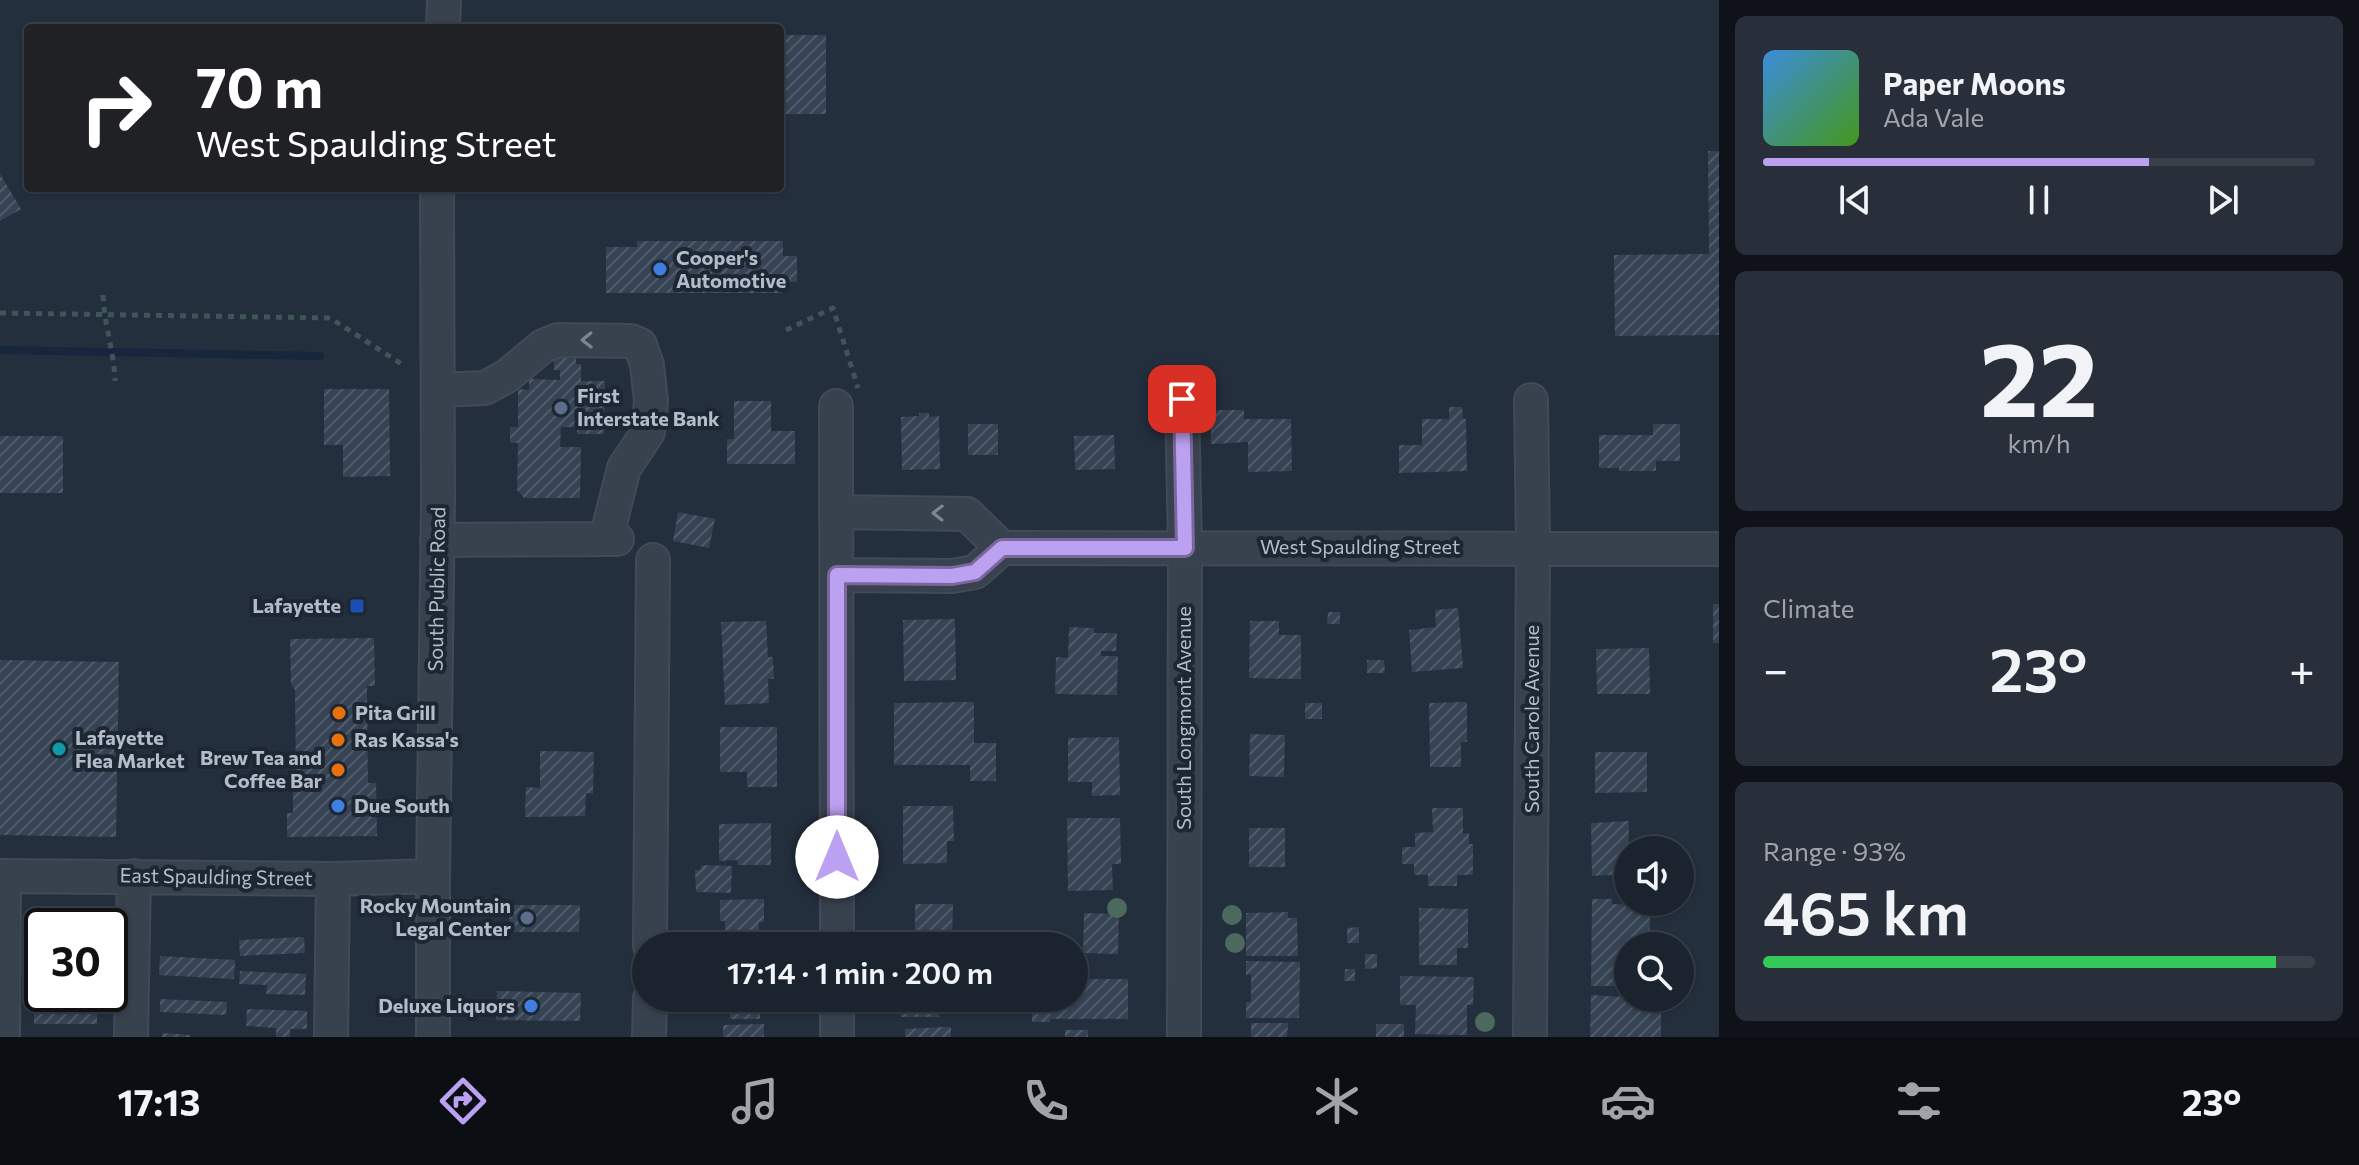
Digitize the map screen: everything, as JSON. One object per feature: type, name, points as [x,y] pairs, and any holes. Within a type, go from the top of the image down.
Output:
[{"type":"street","points":[[443,24],[444,0]]},
{"type":"street","name":"South Public Road","points":[[433,1037],[437,192]]},
{"type":"street","points":[[437,540],[612,539],[624,468],[648,432],[651,401],[647,365],[640,345],[631,341],[558,340],[543,346],[507,376],[485,388],[438,390]]},
{"type":"street","name":"South Longmont Avenue","points":[[1182,399],[1185,548],[1184,1037]]},
{"type":"street","name":"South Carole Avenue","points":[[1530,1037],[1531,400]]},
{"type":"street","points":[[836,406],[837,932]]},
{"type":"street","points":[[836,512],[967,514],[1002,548],[975,572],[952,576],[837,575]]},
{"type":"street","name":"West Spaulding Street","points":[[1002,548],[1719,549]]},
{"type":"street","points":[[650,932],[653,560]]},
{"type":"street","points":[[2,876],[3,1037]]},
{"type":"street","name":"East Spaulding Street","points":[[2,876],[333,879],[433,876]]},
{"type":"street","points":[[131,1037],[134,876]]},
{"type":"street","points":[[331,1037],[333,879]]},
{"type":"street","points":[[649,1037],[650,1012]]},
{"type":"street","points":[[837,1012],[837,1037]]},
{"type":"path","points":[[103,295],[104,314],[114,352],[115,381]]},
{"type":"path","points":[[786,330],[833,308],[859,389],[836,406]]},
{"type":"path","points":[[0,313],[330,318],[403,365]]},
{"type":"building","points":[[784,35],[826,35],[826,114],[786,114],[786,158]]},
{"type":"building","points":[[1708,151],[1719,151],[1719,335],[1615,336],[1614,255],[1709,254]]},
{"type":"building","points":[[0,174],[21,209],[0,221]]},
{"type":"building","points":[[637,241],[783,241],[783,256],[797,256],[797,282],[782,282],[782,293],[606,293],[606,247],[637,247]]},
{"type":"building","name":"First Interstate Bank","points":[[554,351],[576,351],[576,364],[581,364],[581,381],[605,381],[604,434],[577,434],[577,427],[561,427],[560,447],[581,447],[580,498],[524,498],[517,490],[518,443],[510,443],[510,427],[518,427],[518,389],[529,390],[529,379],[560,380],[560,370],[554,370]]},
{"type":"building","points":[[324,389],[389,389],[390,476],[343,477],[343,445],[324,445]]},
{"type":"building","points":[[734,401],[771,401],[771,431],[795,431],[795,464],[727,464],[727,439],[734,439]]},
{"type":"building","points":[[1449,407],[1462,407],[1463,419],[1466,419],[1467,471],[1399,473],[1399,445],[1422,445],[1422,419],[1449,419]]},
{"type":"building","points":[[1211,410],[1244,410],[1244,419],[1291,419],[1292,471],[1248,472],[1248,442],[1211,444]]},
{"type":"building","points":[[919,413],[929,413],[929,417],[939,416],[940,469],[902,470],[901,417],[919,416]]},
{"type":"building","points":[[968,424],[998,424],[998,455],[968,455]]},
{"type":"building","points":[[1653,424],[1680,424],[1680,461],[1656,461],[1656,471],[1599,468],[1599,435],[1653,435]]},
{"type":"building","points":[[1114,435],[1115,469],[1075,470],[1074,436]]},
{"type":"building","points":[[0,436],[63,436],[63,493],[0,493]]},
{"type":"building","points":[[678,512],[715,519],[709,548],[673,541]]},
{"type":"building","points":[[1713,604],[1719,604],[1719,643],[1713,643]]},
{"type":"building","points":[[1458,608],[1463,668],[1412,672],[1409,630],[1436,627],[1435,610]]},
{"type":"building","points":[[1328,612],[1340,612],[1340,624],[1327,624]]},
{"type":"building","points":[[955,619],[956,680],[904,681],[903,620]]},
{"type":"building","points":[[766,621],[768,657],[773,657],[774,679],[768,679],[769,703],[725,705],[721,622]]},
{"type":"building","points":[[1250,621],[1279,621],[1279,635],[1301,635],[1301,679],[1249,678]]},
{"type":"building","points":[[1069,627],[1094,628],[1094,633],[1117,633],[1116,651],[1101,651],[1101,656],[1118,656],[1117,695],[1055,694],[1056,657],[1068,658]]},
{"type":"building","points":[[374,638],[375,686],[367,686],[368,783],[376,783],[377,836],[287,837],[287,813],[293,813],[293,787],[296,787],[295,690],[291,684],[290,639]]},
{"type":"building","points":[[1649,648],[1650,694],[1597,694],[1596,649]]},
{"type":"building","name":"Lafayette Flea Market","points":[[0,660],[119,662],[116,837],[0,835]]},
{"type":"building","points":[[1367,660],[1384,660],[1385,673],[1367,673]]},
{"type":"building","points":[[974,702],[974,743],[996,743],[996,781],[970,781],[970,765],[894,765],[894,703]]},
{"type":"building","points":[[1467,702],[1467,742],[1461,742],[1461,767],[1430,767],[1429,703]]},
{"type":"building","points":[[1305,703],[1322,703],[1322,719],[1305,719]]},
{"type":"building","points":[[720,727],[777,727],[777,787],[747,787],[747,772],[720,772]]},
{"type":"building","points":[[1250,734],[1285,735],[1284,777],[1249,776]]},
{"type":"building","points":[[1119,737],[1120,795],[1092,796],[1092,782],[1068,782],[1068,738]]},
{"type":"building","points":[[540,751],[594,752],[593,794],[586,793],[585,816],[525,817],[526,787],[540,788]]},
{"type":"building","points":[[1595,752],[1647,752],[1647,792],[1595,793]]},
{"type":"building","points":[[903,806],[953,806],[954,841],[947,841],[947,863],[903,864]]},
{"type":"building","points":[[1432,808],[1463,808],[1463,834],[1469,833],[1469,844],[1473,844],[1473,875],[1457,875],[1457,886],[1428,886],[1428,875],[1414,875],[1414,864],[1402,864],[1402,847],[1415,847],[1415,833],[1433,832]]},
{"type":"building","points":[[1067,818],[1120,818],[1121,864],[1112,864],[1113,890],[1068,891]]},
{"type":"building","points":[[1629,821],[1629,836],[1614,836],[1614,875],[1592,876],[1591,823]]},
{"type":"building","points":[[771,823],[771,865],[738,865],[737,860],[719,861],[719,824]]},
{"type":"building","points":[[1249,828],[1285,828],[1285,867],[1249,867]]},
{"type":"building","points":[[702,865],[732,866],[731,893],[696,892],[695,870],[700,870]]},
{"type":"building","points":[[764,899],[764,922],[759,922],[759,932],[718,932],[725,930],[725,921],[720,921],[720,900]]},
{"type":"building","points":[[1592,899],[1612,899],[1614,916],[1650,916],[1650,932],[1614,932],[1614,986],[1591,986]]},
{"type":"building","points":[[915,904],[953,904],[952,932],[906,932],[915,930]]},
{"type":"building","points":[[510,905],[580,905],[579,932],[509,932]]},
{"type":"building","points":[[1419,908],[1468,909],[1468,948],[1457,948],[1457,965],[1419,965]]},
{"type":"building","points":[[1288,912],[1288,918],[1297,918],[1298,956],[1246,956],[1246,913]]},
{"type":"building","points":[[1084,913],[1119,914],[1118,954],[1088,953],[1088,932],[1084,932]]},
{"type":"building","points":[[1359,927],[1359,943],[1347,943],[1347,928]]},
{"type":"building","points":[[304,937],[305,953],[240,956],[239,940]]},
{"type":"building","points":[[1365,954],[1377,954],[1377,968],[1365,969]]},
{"type":"building","points":[[160,956],[235,960],[234,979],[159,975]]},
{"type":"building","points":[[1246,961],[1300,962],[1299,1018],[1246,1018],[1246,1002],[1251,1002],[1251,975],[1246,975]]},
{"type":"building","points":[[1345,969],[1355,969],[1355,981],[1344,981]]},
{"type":"building","points":[[240,971],[306,974],[305,995],[266,994],[267,985],[239,984]]},
{"type":"building","points":[[1400,976],[1474,977],[1473,1005],[1467,1005],[1467,1035],[1415,1034],[1416,1005],[1400,1005]]},
{"type":"building","points":[[1088,979],[1128,979],[1128,1019],[1050,1019],[1050,1022],[1032,1022],[1032,1012],[1088,1012]]},
{"type":"building","points":[[497,991],[581,993],[580,1021],[496,1020]]},
{"type":"building","points":[[1591,995],[1614,996],[1614,1012],[1661,1013],[1661,1037],[1590,1037]]},
{"type":"building","points":[[160,999],[227,1002],[226,1015],[160,1012]]},
{"type":"building","points":[[247,1009],[307,1011],[307,1029],[290,1029],[290,1037],[276,1037],[276,1028],[246,1026]]},
{"type":"building","points":[[34,1012],[97,1012],[97,1024],[34,1024]]},
{"type":"building","points":[[730,1012],[760,1012],[760,1019],[730,1019]]},
{"type":"building","points":[[901,1012],[939,1012],[939,1017],[901,1017]]},
{"type":"building","points":[[1251,1023],[1288,1023],[1287,1037],[1251,1037]]},
{"type":"building","points":[[764,1024],[764,1037],[723,1037],[723,1025]]},
{"type":"building","points":[[1376,1024],[1404,1024],[1404,1037],[1376,1037]]},
{"type":"building","points":[[951,1027],[951,1037],[905,1037],[905,1029]]},
{"type":"building","points":[[1065,1030],[1088,1030],[1088,1037],[1065,1037]]},
{"type":"building","points":[[162,1033],[190,1035],[190,1037],[162,1037]]},
{"type":"waterway","points":[[0,350],[320,356]]},
{"type":"place","name":"Cooper's Automotive","points":[[660,269]]},
{"type":"place","name":"First Interstate Bank","points":[[561,408]]},
{"type":"place","name":"Lafayette","points":[[357,606]]},
{"type":"place","name":"Pita Grill","points":[[339,713]]},
{"type":"place","name":"Ras Kassa's","points":[[338,740]]},
{"type":"place","name":"Lafayette Flea Market","points":[[59,749]]},
{"type":"place","name":"Brew Tea and Coffee Bar","points":[[338,770]]},
{"type":"place","name":"Due South","points":[[338,806]]},
{"type":"place","name":"Rocky Mountain Legal Center","points":[[527,918]]},
{"type":"place","name":"Deluxe Liquors","points":[[531,1006]]},
{"type":"route","points":[[837,857],[837,575],[952,576],[975,572],[1002,548],[1185,548],[1182,399]]}]
